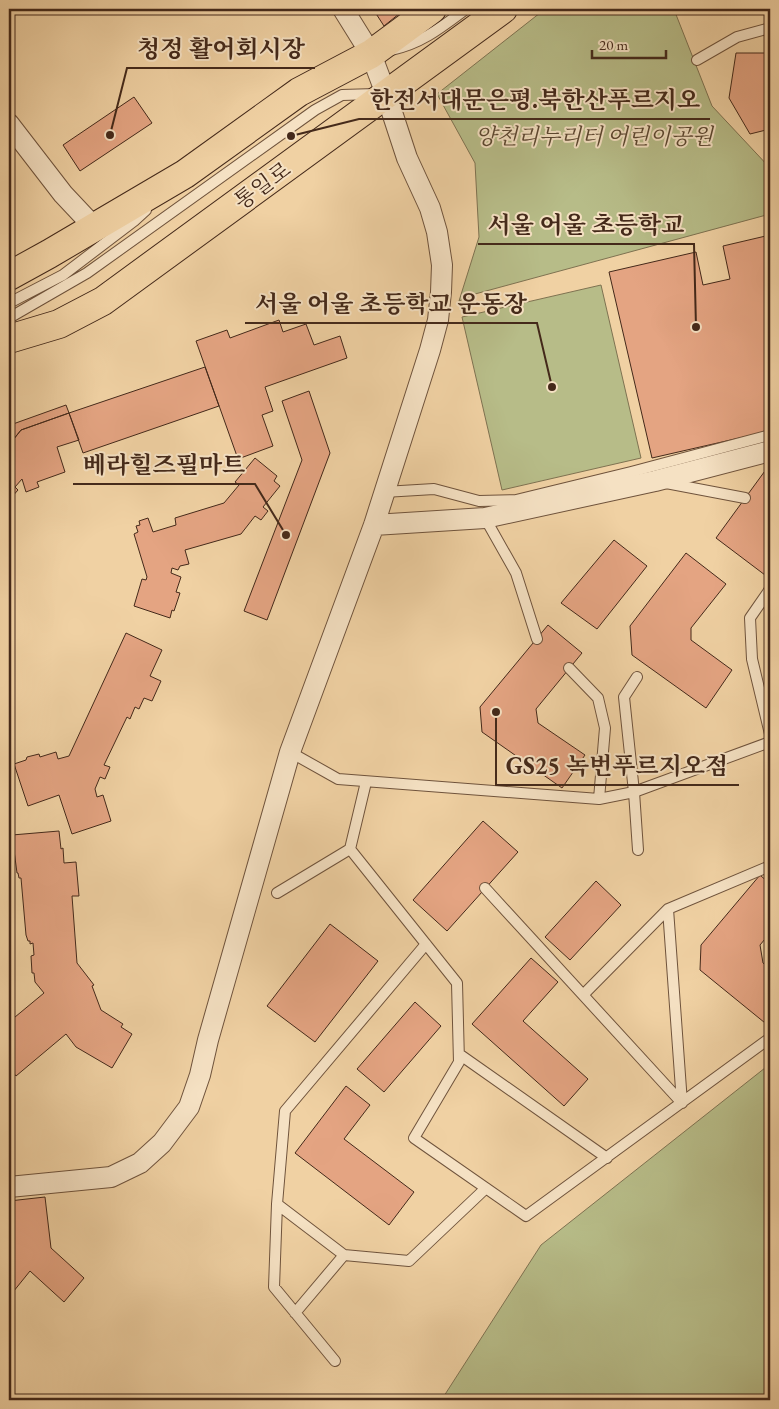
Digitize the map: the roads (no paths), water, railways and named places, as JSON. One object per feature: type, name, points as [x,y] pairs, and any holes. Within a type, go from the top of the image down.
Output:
[{"type":"main road","points":[[9,276],[185,174],[299,92],[371,54],[432,9]]},
{"type":"main road","name":"통일로","points":[[9,339],[59,324],[103,301],[503,9]]},
{"type":"street","points":[[9,1187],[111,1177],[140,1163],[162,1143],[189,1107],[200,1075],[208,1040],[290,752],[374,525],[419,386],[438,320],[442,265],[437,232],[430,208],[407,158],[371,54],[343,9]]},
{"type":"street","points":[[9,124],[63,194],[94,227]]},
{"type":"street","points":[[374,525],[485,518],[655,481],[770,452]]},
{"type":"lane","points":[[371,54],[401,48],[430,36],[466,9]]},
{"type":"lane","points":[[697,60],[737,37],[770,28]]},
{"type":"lane","points":[[9,318],[87,273],[315,110],[342,95],[386,94]]},
{"type":"lane","points":[[9,303],[64,275],[134,221],[185,174]]},
{"type":"lane","points":[[384,492],[434,489],[479,501],[516,500],[631,472],[770,434]]},
{"type":"lane","points":[[655,481],[745,498]]},
{"type":"lane","points":[[485,518],[516,573],[537,639]]},
{"type":"lane","points":[[770,588],[750,618],[752,658],[770,734]]},
{"type":"lane","points":[[569,668],[598,698],[606,728],[600,799]]},
{"type":"lane","points":[[637,677],[624,697],[638,850]]},
{"type":"lane","points":[[290,752],[338,778],[366,782],[600,799],[634,792],[770,742]]},
{"type":"lane","points":[[277,893],[350,849],[366,782]]},
{"type":"lane","points":[[350,849],[457,983],[460,1062],[414,1138],[526,1216],[770,1038]]},
{"type":"lane","points":[[583,995],[668,909],[770,866]]},
{"type":"lane","points":[[485,888],[682,1103]]},
{"type":"lane","points":[[668,909],[682,1103]]},
{"type":"lane","points":[[336,1361],[274,1287],[277,1204],[285,1111],[426,944]]},
{"type":"lane","points":[[460,1054],[607,1158]]},
{"type":"lane","points":[[277,1204],[344,1255],[409,1261],[486,1188]]},
{"type":"lane","points":[[295,1313],[344,1255]]},
{"type":"place","name":"청정 활어회시장","points":[[110,135]]},
{"type":"place","name":"한전서대문은평.북한산푸르지오","points":[[291,136]]},
{"type":"place","name":"서울 어울 초등학교","points":[[696,327]]},
{"type":"place","name":"서울 어울 초등학교 운동장","points":[[552,387]]},
{"type":"place","name":"베라힐즈필마트","points":[[286,535]]},
{"type":"place","name":"GS25 녹번푸르지오점","points":[[496,712]]},
{"type":"park label","name":"양천리누리터 어린이공원","points":[[594,136]]}]
